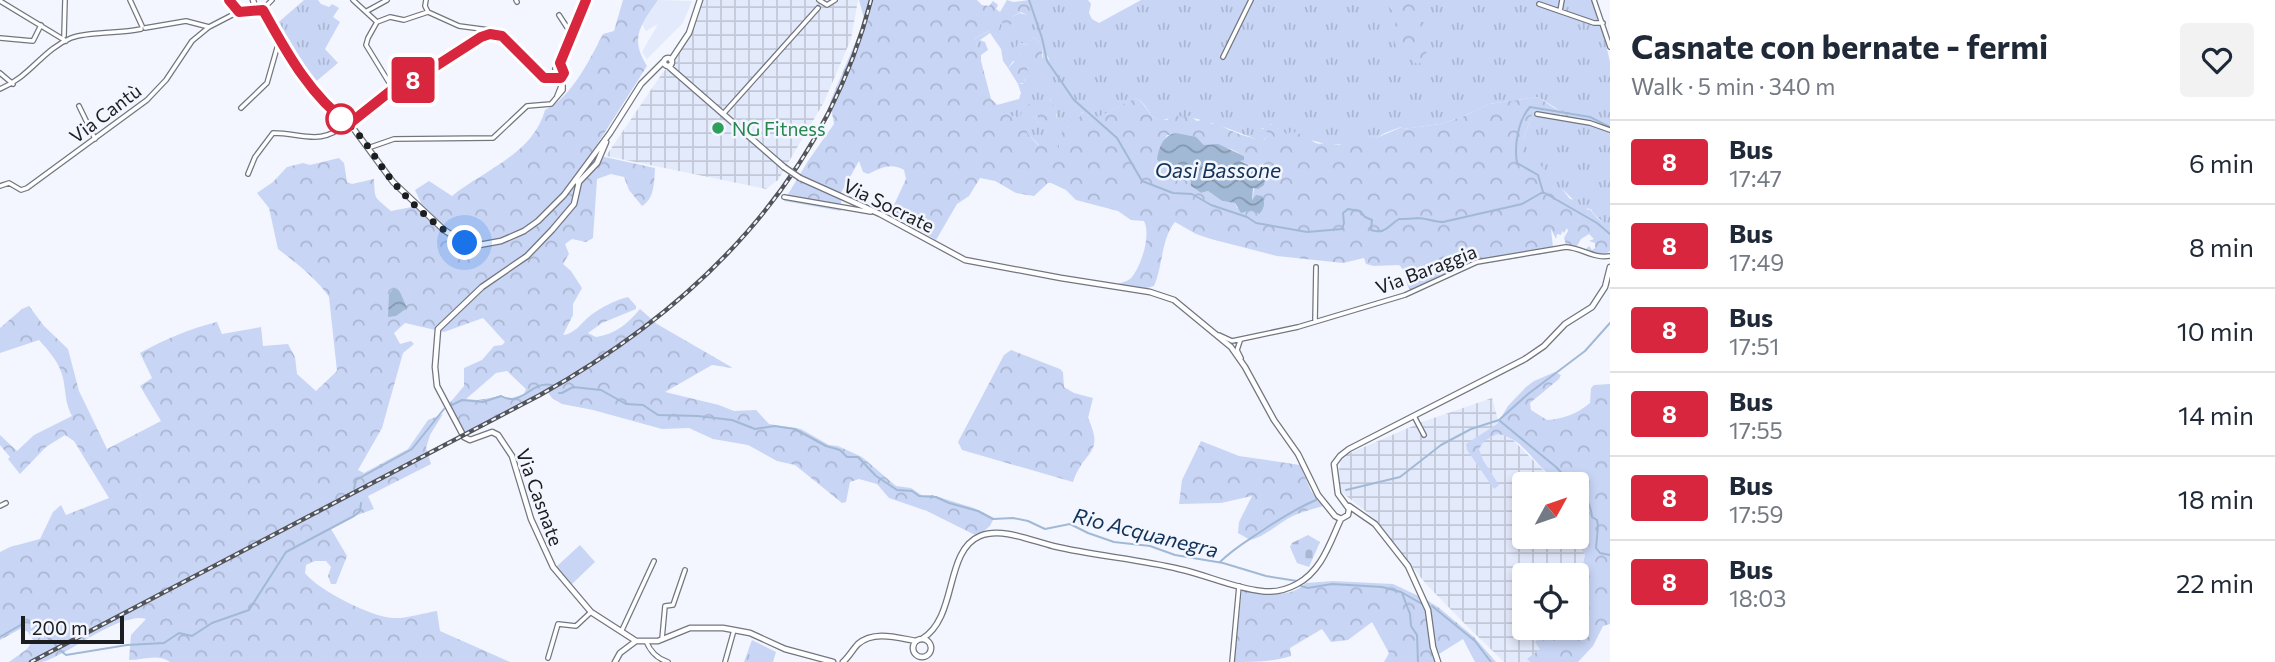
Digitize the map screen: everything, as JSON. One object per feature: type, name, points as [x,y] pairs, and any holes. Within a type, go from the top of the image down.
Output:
[{"type":"street","points":[[65,0],[65,39]]},
{"type":"street","points":[[130,0],[143,27]]},
{"type":"street","points":[[229,0],[239,12]]},
{"type":"street","points":[[253,0],[279,41],[327,106],[348,124],[399,187],[444,230],[471,244],[494,243],[524,231],[538,221],[594,161]]},
{"type":"street","points":[[0,89],[31,70],[44,55],[65,39],[127,33],[143,27],[186,21],[209,27],[239,12],[259,9],[272,0]]},
{"type":"street","points":[[353,0],[377,22]]},
{"type":"street","points":[[367,11],[387,0]]},
{"type":"street","points":[[426,0],[428,12],[459,26],[489,30],[506,38],[548,79],[563,76]]},
{"type":"street","points":[[542,75],[549,75],[560,63],[586,0]]},
{"type":"street","points":[[569,190],[579,182],[594,161],[650,75],[668,62],[689,33],[700,0]]},
{"type":"street","points":[[668,62],[724,113],[818,8],[835,0]]},
{"type":"street","points":[[1223,57],[1251,0]]},
{"type":"street","points":[[1560,11],[1562,0]]},
{"type":"street","points":[[1594,0],[1610,47]]},
{"type":"street","points":[[0,1],[65,39]]},
{"type":"street","points":[[818,8],[820,1],[825,5]]},
{"type":"street","points":[[1539,4],[1594,23],[1603,23]]},
{"type":"street","points":[[393,89],[366,45],[368,38],[377,22],[390,17],[404,20],[428,12]]},
{"type":"street","points":[[559,15],[572,35]]},
{"type":"street","points":[[0,38],[33,41],[41,25]]},
{"type":"street","name":"Via Cantù","points":[[0,186],[9,183],[24,190],[94,139],[153,94],[166,80],[190,44],[209,27]]},
{"type":"street","points":[[248,174],[255,157],[273,133],[320,137],[338,130],[393,89],[422,75],[481,37],[494,34]]},
{"type":"street","points":[[241,108],[267,83],[279,41]]},
{"type":"street","points":[[368,148],[394,139],[493,138],[527,106],[549,106],[557,98],[565,85],[560,63]]},
{"type":"street","points":[[554,70],[562,69]]},
{"type":"street","points":[[554,70],[561,86],[557,98]]},
{"type":"street","points":[[0,73],[13,83]]},
{"type":"street","points":[[79,106],[94,139]]},
{"type":"street","name":"Via Socrate","points":[[724,113],[800,178],[880,214],[965,260],[1150,292],[1174,300],[1214,331]]},
{"type":"street","points":[[1537,114],[1590,123],[1610,130]]},
{"type":"street","name":"Via Casnate","points":[[579,182],[574,204],[527,256],[482,287],[442,324],[436,335],[437,386],[462,434],[470,440],[489,432],[498,435],[512,456],[531,519],[547,558],[591,611],[636,641]]},
{"type":"street","points":[[784,197],[880,214]]},
{"type":"street","name":"Via Baraggia","points":[[1231,347],[1240,341],[1405,295],[1477,262],[1566,247],[1600,257],[1610,256]]},
{"type":"street","points":[[1315,321],[1316,267]]},
{"type":"street","points":[[1331,510],[1338,501],[1334,464],[1340,456],[1525,359],[1544,346],[1565,324],[1592,307],[1601,297],[1610,267]]},
{"type":"street","points":[[1214,331],[1227,340],[1240,341],[1237,350],[1244,366]]},
{"type":"street","points":[[1214,331],[1231,347],[1244,366],[1274,420],[1298,454],[1314,489],[1323,501],[1340,517],[1366,517]]},
{"type":"street","points":[[1414,416],[1424,435]]},
{"type":"street","points":[[1323,501],[1338,501],[1366,517],[1380,529],[1413,575],[1428,610],[1438,662]]},
{"type":"street","points":[[0,506],[6,503]]},
{"type":"street","points":[[913,648],[919,640],[932,632],[943,615],[964,551],[978,537],[990,533],[1175,568],[1239,586],[1272,592],[1296,585],[1315,570],[1340,517],[1349,512],[1349,506]]},
{"type":"street","points":[[622,630],[654,561]]},
{"type":"street","points":[[662,639],[666,606],[673,604],[685,570]]},
{"type":"street","points":[[1233,662],[1239,586]]},
{"type":"street","points":[[548,658],[558,624],[576,626],[591,611]]},
{"type":"street","points":[[615,662],[622,650],[636,641],[662,639],[690,628],[734,630],[760,637],[785,649],[833,662]]},
{"type":"street","points":[[727,662],[726,656],[734,630]]},
{"type":"street","points":[[903,639],[913,648],[915,654],[930,662],[932,632]]},
{"type":"street","points":[[843,662],[857,645],[868,638],[881,636],[919,640],[930,648]]},
{"type":"street","points":[[646,641],[660,661],[668,662]]},
{"type":"street","points":[[921,657],[927,655],[930,648]]},
{"type":"shaded area","points":[[658,0],[692,1],[683,23],[647,59],[642,52],[658,24],[646,31],[642,24]]},
{"type":"shaded area","points":[[702,0],[858,0],[851,39],[824,102],[778,180],[766,189],[606,156],[661,75],[690,39]]},
{"type":"shaded area","points":[[1492,398],[1500,427],[1545,472],[1512,472],[1512,550],[1584,550],[1604,591],[1589,611],[1589,563],[1512,563],[1512,640],[1558,640],[1528,662],[1504,662],[1426,584],[1374,518],[1339,490],[1341,457],[1422,422]]},
{"type":"green space","points":[[304,0],[318,0],[321,4],[329,7],[332,4],[339,8],[333,17],[340,22],[325,49],[338,63],[313,84],[281,41],[278,34],[282,35],[282,30],[273,27]]},
{"type":"green space","points":[[623,0],[658,0],[639,32],[639,47],[647,66],[591,154],[655,168],[654,184],[652,194],[642,206],[629,190],[624,177],[611,174],[597,179],[593,238],[586,242],[572,239],[565,244],[569,254],[563,264],[582,288],[573,304],[573,315],[563,335],[604,307],[628,297],[636,309],[602,323],[588,333],[596,337],[615,331],[640,309],[657,324],[733,368],[712,365],[665,392],[734,411],[756,410],[769,424],[801,429],[829,445],[838,446],[862,457],[896,486],[911,488],[923,496],[932,495],[974,508],[994,518],[990,526],[975,535],[927,511],[889,498],[877,484],[859,479],[850,482],[846,502],[842,503],[795,465],[777,461],[748,445],[713,439],[689,428],[662,429],[562,404],[546,390],[463,434],[448,405],[464,386],[464,368],[482,360],[494,346],[505,342],[483,318],[444,332],[405,323],[394,333],[400,344],[411,341],[414,344],[403,353],[382,428],[358,470],[364,473],[408,449],[428,420],[443,414],[430,435],[426,448],[431,464],[368,496],[374,509],[331,529],[347,556],[336,584],[331,584],[328,576],[331,567],[326,561],[315,561],[306,565],[305,573],[321,587],[372,613],[403,618],[437,611],[440,631],[510,662],[170,662],[156,657],[129,660],[131,635],[146,619],[135,618],[109,627],[42,662],[9,662],[27,649],[33,640],[28,632],[20,629],[0,640],[0,552],[40,539],[53,512],[61,505],[66,515],[109,498],[74,441],[65,435],[46,447],[20,474],[8,459],[10,457],[0,445],[0,435],[17,451],[34,435],[72,416],[61,372],[50,352],[39,340],[0,353],[0,328],[29,306],[44,326],[68,349],[79,391],[107,449],[161,421],[140,386],[152,378],[140,353],[177,335],[217,322],[222,334],[261,327],[263,346],[288,344],[295,357],[297,374],[316,391],[337,371],[329,297],[313,278],[278,249],[269,208],[257,193],[273,182],[287,167],[339,158],[344,163],[347,182],[352,184],[374,179],[376,198],[391,211],[422,205],[415,190],[429,181],[452,196],[519,150],[539,125],[545,110],[572,87],[603,34],[614,31]],"holes":[[[507,371],[526,389],[524,394],[512,398],[501,396],[466,399],[496,373]]]},
{"type":"green space","points":[[859,0],[977,0],[982,5],[989,6],[993,1],[1000,12],[1007,0],[1029,0],[1030,10],[1037,19],[1035,24],[1027,22],[1027,15],[1021,12],[1012,17],[1012,23],[1007,28],[1001,21],[995,35],[989,31],[975,38],[991,99],[1011,117],[1014,115],[1019,118],[1025,105],[1030,103],[1039,107],[1040,101],[1048,97],[1057,110],[1056,120],[1052,123],[1046,120],[1041,123],[1037,115],[1035,119],[1038,127],[1033,117],[1031,125],[1023,123],[1038,145],[1044,139],[1046,146],[1050,143],[1059,148],[1056,135],[1062,135],[1062,130],[1068,127],[1069,122],[1080,117],[1080,114],[1084,112],[1088,116],[1092,113],[1098,117],[1136,98],[1155,119],[1162,116],[1163,120],[1167,120],[1179,106],[1181,108],[1178,117],[1190,116],[1197,121],[1206,119],[1212,124],[1216,123],[1252,138],[1264,140],[1269,134],[1262,127],[1268,121],[1271,125],[1274,122],[1278,129],[1286,134],[1294,131],[1295,135],[1303,133],[1318,144],[1329,140],[1340,145],[1372,136],[1376,138],[1402,127],[1440,124],[1489,104],[1538,97],[1554,108],[1570,114],[1532,115],[1523,140],[1523,159],[1539,164],[1556,189],[1562,189],[1570,199],[1577,200],[1581,207],[1583,205],[1590,209],[1598,219],[1610,225],[1610,251],[1602,256],[1586,249],[1589,246],[1592,250],[1595,248],[1595,243],[1589,241],[1594,239],[1589,234],[1581,239],[1577,246],[1566,245],[1564,238],[1567,228],[1561,235],[1557,234],[1556,239],[1551,229],[1553,247],[1547,253],[1467,267],[1413,293],[1399,265],[1374,266],[1366,264],[1364,258],[1343,263],[1277,256],[1196,234],[1175,222],[1167,236],[1154,286],[1143,289],[1116,285],[1130,279],[1139,265],[1146,241],[1144,221],[1131,220],[1118,211],[1076,200],[1066,190],[1051,183],[1034,196],[1016,193],[995,181],[980,178],[969,196],[957,204],[936,240],[893,212],[906,179],[904,170],[895,166],[868,174],[863,172],[859,161],[841,193],[841,211],[784,201],[834,124],[830,102],[864,18]],"holes":[[[1167,135],[1192,138],[1204,145],[1231,149],[1244,156],[1240,161],[1251,165],[1255,181],[1252,202],[1237,208],[1235,203],[1222,201],[1208,191],[1201,193],[1191,186],[1190,177],[1183,171],[1181,174],[1175,168],[1162,166],[1162,145]]]},
{"type":"green space","points":[[1029,0],[1088,0],[1091,4],[1089,13],[1092,19],[1099,23],[1141,0],[1592,0],[1599,14],[1610,62],[1610,225],[1605,225],[1591,209],[1582,208],[1562,189],[1556,189],[1523,160],[1523,140],[1532,115],[1567,115],[1538,97],[1489,104],[1440,124],[1403,129],[1401,127],[1376,138],[1372,136],[1347,145],[1322,143],[1286,134],[1271,124],[1262,129],[1266,129],[1270,134],[1262,141],[1207,122],[1178,117],[1179,112],[1169,118],[1157,120],[1136,98],[1097,118],[1092,113],[1074,125],[1087,116],[1083,112],[1066,130],[1059,148],[1046,146],[1043,140],[1039,145],[1022,123],[1033,117],[1038,124],[1035,119],[1037,115],[1046,120],[1056,119],[1057,115],[1050,99],[1039,107],[1027,107],[1020,118],[1012,118],[997,105],[1019,99],[1021,93],[1018,84],[1023,84],[1028,74],[1027,66],[1043,65],[1049,59],[1047,55],[1043,59],[1042,46],[1034,37],[1026,45],[1020,43],[1021,57],[1016,57],[1008,68],[1003,61],[1001,49],[990,33],[980,40],[985,42],[988,50],[981,55],[981,63],[975,38],[989,31],[1001,20],[1012,23],[1012,17],[1020,13],[1027,15],[1034,22],[1034,15],[1029,10]]},
{"type":"green space","points":[[1393,0],[1412,0],[1416,4],[1416,19],[1427,24],[1425,62],[1417,64],[1396,45],[1394,34],[1397,17],[1389,7]]},
{"type":"green space","points":[[1034,37],[1042,46],[1042,58],[1046,55],[1049,62],[1043,65],[1043,70],[1034,71],[1027,66],[1031,75],[1024,83],[1018,84],[1008,68],[1014,62],[1014,56],[1021,56],[1014,52],[1018,43],[1026,45]]},
{"type":"green space","points":[[1011,350],[1060,369],[1063,372],[1064,387],[1093,398],[1088,418],[1093,430],[1094,446],[1073,482],[962,450],[958,442],[1004,355]]},
{"type":"green space","points":[[1555,372],[1561,375],[1530,403],[1531,410],[1547,420],[1580,410],[1590,403],[1591,388],[1594,385],[1610,384],[1610,624],[1603,626],[1593,646],[1578,662],[1530,662],[1527,659],[1540,649],[1535,642],[1537,640],[1589,640],[1589,563],[1583,563],[1585,555],[1582,550],[1589,550],[1589,472],[1546,472],[1519,444],[1509,437],[1497,434],[1484,441],[1479,449],[1499,485],[1494,489],[1467,450],[1466,444],[1497,424],[1508,406],[1534,381]]},
{"type":"green space","points":[[1201,441],[1239,456],[1300,465],[1311,491],[1323,506],[1295,515],[1250,540],[1238,533],[1239,522],[1252,496],[1221,503],[1179,504],[1182,480]]},
{"type":"green space","points":[[1308,535],[1320,542],[1309,567],[1297,563],[1290,547],[1292,543]]},
{"type":"green space","points":[[580,545],[595,562],[572,584],[556,567]]},
{"type":"green space","points":[[1333,581],[1393,584],[1425,599],[1474,637],[1496,662],[1475,662],[1463,639],[1439,654],[1440,662],[1384,662],[1389,653],[1372,622],[1348,640],[1331,642],[1322,629],[1290,648],[1291,656],[1271,661],[1234,662],[1242,590],[1284,594],[1306,583]]},
{"type":"green space","points":[[752,640],[776,652],[773,662],[744,662]]},
{"type":"water","name":"Oasi Bassone","points":[[1176,133],[1196,137],[1204,145],[1218,144],[1244,156],[1244,160],[1240,161],[1254,167],[1255,181],[1260,173],[1264,173],[1264,185],[1258,189],[1253,188],[1252,200],[1256,195],[1262,196],[1264,203],[1261,212],[1259,214],[1251,210],[1241,213],[1235,203],[1222,201],[1208,191],[1201,193],[1191,186],[1190,177],[1183,171],[1181,174],[1175,168],[1162,166],[1157,159],[1160,146],[1168,136]]},
{"type":"water","points":[[394,288],[400,292],[407,308],[396,316],[388,317],[389,294]]},
{"type":"waterway","points":[[1029,0],[1047,61],[1074,100],[1117,138],[1142,181],[1173,193],[1192,194],[1211,205],[1247,217],[1256,223],[1307,232],[1342,229],[1343,213],[1348,209],[1360,211],[1372,220],[1371,230],[1380,231],[1399,219],[1420,218],[1443,222],[1522,204],[1543,192]]},
{"type":"waterway","points":[[1610,127],[1590,117],[1530,107],[1520,126],[1516,149],[1517,163],[1538,175],[1543,192],[1597,223],[1610,234]]},
{"type":"waterway","points":[[1346,490],[1400,477],[1441,445],[1471,429],[1499,420],[1528,394],[1585,351],[1610,323]]},
{"type":"waterway","name":"Rio Acquanegra","points":[[450,406],[462,400],[483,402],[501,396],[515,399],[538,386],[552,385]]},
{"type":"waterway","name":"Rio Acquanegra","points":[[559,393],[573,387],[601,390],[626,404],[643,405],[658,415],[732,420],[755,429],[774,426],[795,429],[826,446],[840,450],[847,457],[858,457],[876,476],[897,490],[936,497],[993,519],[1013,518],[1045,529],[1070,524],[1114,542],[1150,546],[1175,555],[1223,563],[1266,576],[1297,581]]},
{"type":"waterway","name":"Rio Acquanegra","points":[[354,489],[356,480],[412,449],[444,409]]},
{"type":"waterway","points":[[1500,421],[1561,472]]},
{"type":"waterway","points":[[1220,562],[1266,528],[1316,500]]},
{"type":"waterway","name":"Rio Acquanegra","points":[[0,637],[26,622],[43,631],[66,655],[127,645],[164,643],[179,633],[192,636],[212,623],[249,610],[286,552],[354,516],[360,511],[361,503]]},
{"type":"waterway","points":[[1589,505],[1598,526],[1596,548],[1600,553],[1610,555]]},
{"type":"waterway","name":"Rio Acquanegra","points":[[1301,586],[1308,588],[1332,584],[1382,587],[1401,592],[1422,604]]},
{"type":"waterway","name":"Rio Acquanegra","points":[[1402,593],[1410,614],[1411,626],[1417,635],[1418,662]]},
{"type":"waterway","name":"Rio Acquanegra","points":[[1432,606],[1475,641],[1491,662]]},
{"type":"railway","points":[[31,662],[540,395],[598,360],[652,321],[702,279],[748,232],[788,180],[822,125],[850,65],[871,0]]},
{"type":"bus line","name":"8","points":[[229,0],[239,12],[263,10],[279,41],[319,96],[331,111],[349,124],[393,89],[422,75],[485,35],[494,34],[506,38],[544,78],[561,78],[564,73],[560,63],[586,0]]},
{"type":"place","name":"NG Fitness","points":[[718,128]]},
{"type":"route","points":[[341,119],[353,128],[399,187],[444,230],[465,243]]}]
